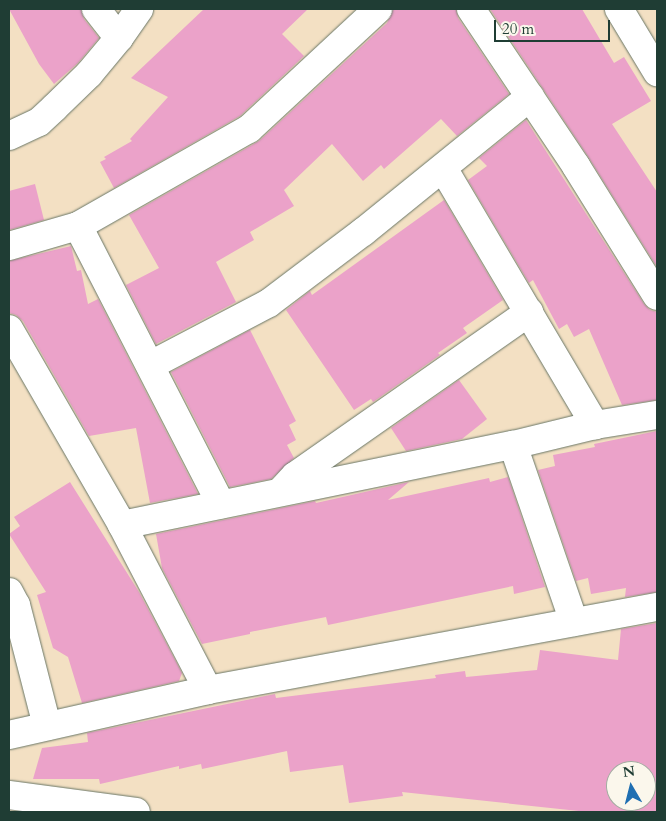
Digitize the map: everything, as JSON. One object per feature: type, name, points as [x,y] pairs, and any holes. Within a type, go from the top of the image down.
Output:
[{"type":"street","points":[[96,9],[119,38]]},
{"type":"street","points":[[9,136],[39,122],[89,74],[119,38],[139,9]]},
{"type":"street","points":[[9,246],[78,226],[249,129],[378,9]]},
{"type":"street","points":[[471,9],[530,97],[657,296]]},
{"type":"street","points":[[619,9],[657,72]]},
{"type":"street","points":[[151,365],[269,303],[364,232],[530,97]]},
{"type":"street","points":[[443,168],[594,425]]},
{"type":"street","points":[[78,226],[221,504]]},
{"type":"street","points":[[279,493],[295,476],[529,312]]},
{"type":"street","points":[[9,329],[122,525],[208,690]]},
{"type":"street","points":[[122,525],[513,444],[594,425],[657,415]]},
{"type":"street","points":[[513,444],[574,622]]},
{"type":"street","points":[[9,592],[16,605],[47,726]]},
{"type":"street","points":[[9,735],[208,690],[657,608]]},
{"type":"street","points":[[9,795],[136,812]]},
{"type":"building","points":[[9,9],[81,9],[84,19],[99,38],[78,63],[54,84],[39,64]]},
{"type":"building","points":[[204,9],[308,9],[282,34],[304,56],[240,116],[114,188],[100,162],[106,159],[104,157],[132,141],[130,139],[168,97],[131,78]]},
{"type":"building","points":[[393,9],[456,9],[458,18],[509,94],[457,136],[441,119],[384,169],[381,165],[363,181],[332,144],[284,190],[294,206],[250,232],[254,240],[216,262],[236,302],[156,344],[126,285],[159,268],[129,215],[259,141],[387,23]]},
{"type":"building","points":[[490,9],[582,9],[614,63],[624,57],[651,101],[612,124],[657,192],[657,267],[589,158]]},
{"type":"building","points":[[526,120],[644,304],[650,310],[657,312],[657,400],[622,405],[589,329],[574,337],[567,324],[559,329],[533,280],[529,283],[468,180],[487,166],[479,158]]},
{"type":"building","points":[[35,184],[44,220],[9,230],[9,191]]},
{"type":"building","points":[[444,200],[503,300],[463,328],[467,333],[438,353],[440,355],[373,402],[371,399],[354,410],[286,310],[310,291],[312,295]]},
{"type":"building","points":[[71,246],[77,271],[81,270],[88,304],[98,299],[198,494],[150,503],[136,428],[89,436],[23,321],[16,315],[9,313],[9,261]]},
{"type":"building","points":[[250,330],[296,421],[289,425],[296,440],[287,445],[294,458],[271,479],[230,487],[171,372]]},
{"type":"building","points":[[459,380],[487,419],[462,439],[406,451],[391,428]]},
{"type":"building","points":[[657,431],[657,592],[625,597],[626,588],[591,594],[588,578],[576,581],[538,470],[555,466],[553,455],[595,447],[594,444]]},
{"type":"building","points":[[508,477],[545,587],[514,594],[513,586],[328,625],[326,617],[250,632],[250,634],[202,644],[162,568],[156,534],[315,501],[316,503],[409,482],[388,500],[489,478],[490,482]]},
{"type":"building","points":[[70,482],[139,592],[182,673],[179,681],[82,703],[68,657],[53,648],[37,595],[46,592],[9,534],[20,526],[14,517]]},
{"type":"building","points":[[657,623],[657,812],[588,812],[402,792],[403,796],[349,803],[343,765],[290,772],[287,751],[202,769],[201,764],[179,769],[179,766],[100,784],[99,779],[33,779],[42,748],[88,742],[87,733],[275,694],[276,698],[436,678],[435,675],[465,671],[466,677],[537,670],[540,650],[618,660],[621,629]]}]
